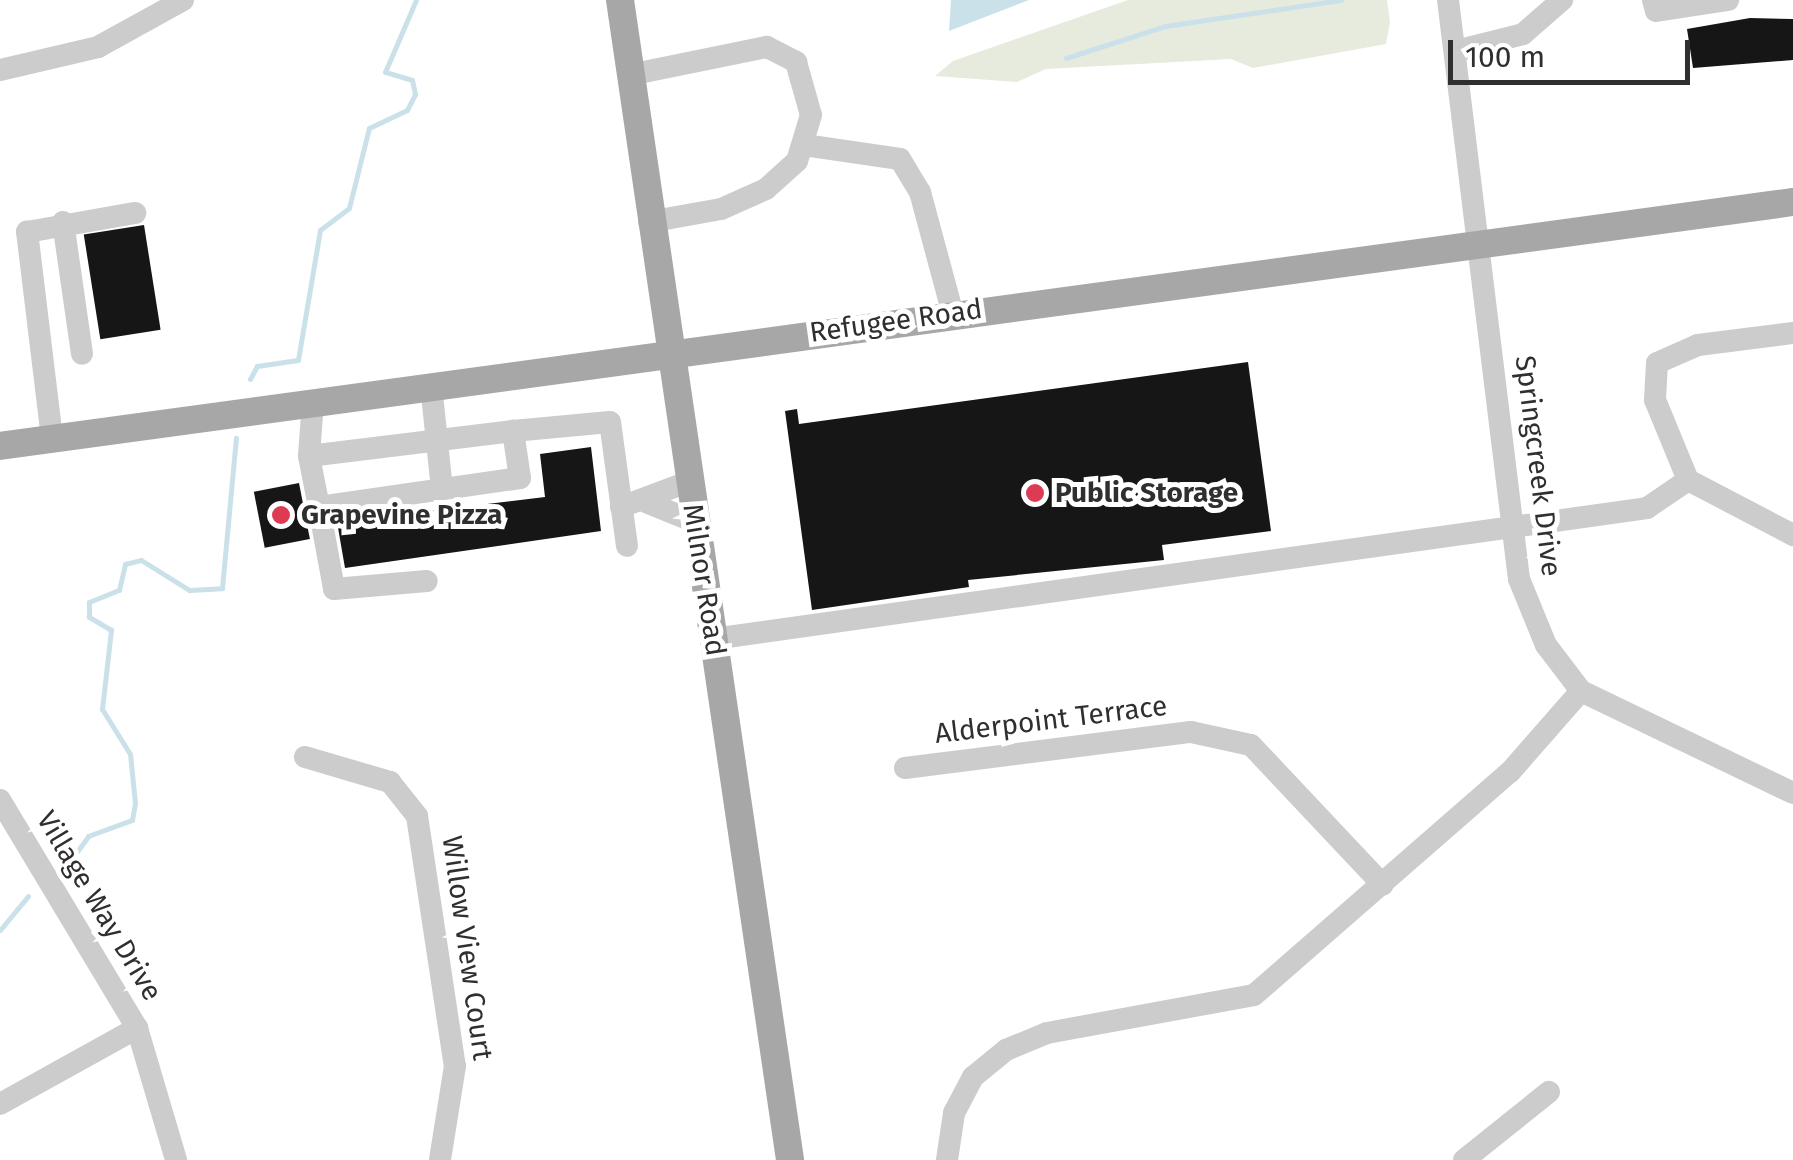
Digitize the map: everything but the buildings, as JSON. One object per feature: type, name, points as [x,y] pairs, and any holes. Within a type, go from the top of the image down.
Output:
[{"type":"main road","name":"Milnor Road","points":[[620,0],[668,352],[790,1160]]},
{"type":"main road","name":"Refugee Road","points":[[0,446],[668,352],[1793,202]]},
{"type":"street","points":[[0,70],[98,47],[183,0]]},
{"type":"street","name":"Springcreek Drive","points":[[1448,0],[1481,242],[1519,579],[1546,646],[1580,690],[1793,793]]},
{"type":"street","points":[[1456,50],[1523,34],[1562,0]]},
{"type":"street","points":[[1654,0],[1656,12],[1728,0]]},
{"type":"street","points":[[629,75],[754,46],[783,53],[806,83],[804,145],[766,188],[687,212],[648,214]]},
{"type":"street","points":[[804,145],[900,159],[920,192],[953,314]]},
{"type":"street","points":[[52,438],[23,243],[27,232],[63,222],[135,213]]},
{"type":"street","points":[[63,222],[82,354]]},
{"type":"street","points":[[1793,333],[1698,345],[1657,362],[1655,400],[1688,480],[1793,535]]},
{"type":"street","points":[[431,386],[442,489]]},
{"type":"street","points":[[313,401],[309,456],[334,589],[427,581]]},
{"type":"street","points":[[309,456],[436,438],[610,422],[626,546]]},
{"type":"street","points":[[320,507],[520,478],[513,431]]},
{"type":"street","points":[[713,639],[1647,508],[1688,480]]},
{"type":"street","points":[[621,506],[646,502],[688,482]]},
{"type":"street","points":[[646,502],[695,522]]},
{"type":"street","points":[[947,1160],[954,1114],[973,1078],[1006,1050],[1047,1032],[1254,996],[1510,772],[1580,690]]},
{"type":"street","name":"Alderpoint Terrace","points":[[905,768],[1190,732],[1251,746],[1383,885]]},
{"type":"street","name":"Willow View Court","points":[[304,757],[390,782],[417,816],[454,1066],[440,1160]]},
{"type":"street","name":"Village Way Drive","points":[[0,800],[137,1028],[176,1160]]},
{"type":"street","points":[[0,1104],[137,1028]]},
{"type":"street","points":[[1464,1160],[1549,1092]]},
{"type":"shaded area","points":[[1128,0],[1387,0],[1390,22],[1386,44],[1253,68],[1231,59],[1046,69],[1017,82],[935,76],[953,61]]},
{"type":"water","points":[[951,0],[1029,0],[949,31]]},
{"type":"waterway","points":[[250,379],[257,366],[298,360],[320,230],[349,208],[369,128],[407,110],[415,94],[412,80],[385,72],[416,0]]},
{"type":"waterway","points":[[1066,58],[1165,26],[1341,0]]},
{"type":"waterway","points":[[68,864],[88,836],[132,820],[135,803],[130,754],[102,709],[111,630],[89,617],[89,602],[119,590],[125,564],[141,560],[189,590],[222,588],[236,438]]},
{"type":"waterway","points":[[0,930],[28,896]]},
{"type":"place","name":"Public Storage","points":[[1035,493]]},
{"type":"place","name":"Grapevine Pizza","points":[[281,515]]}]
